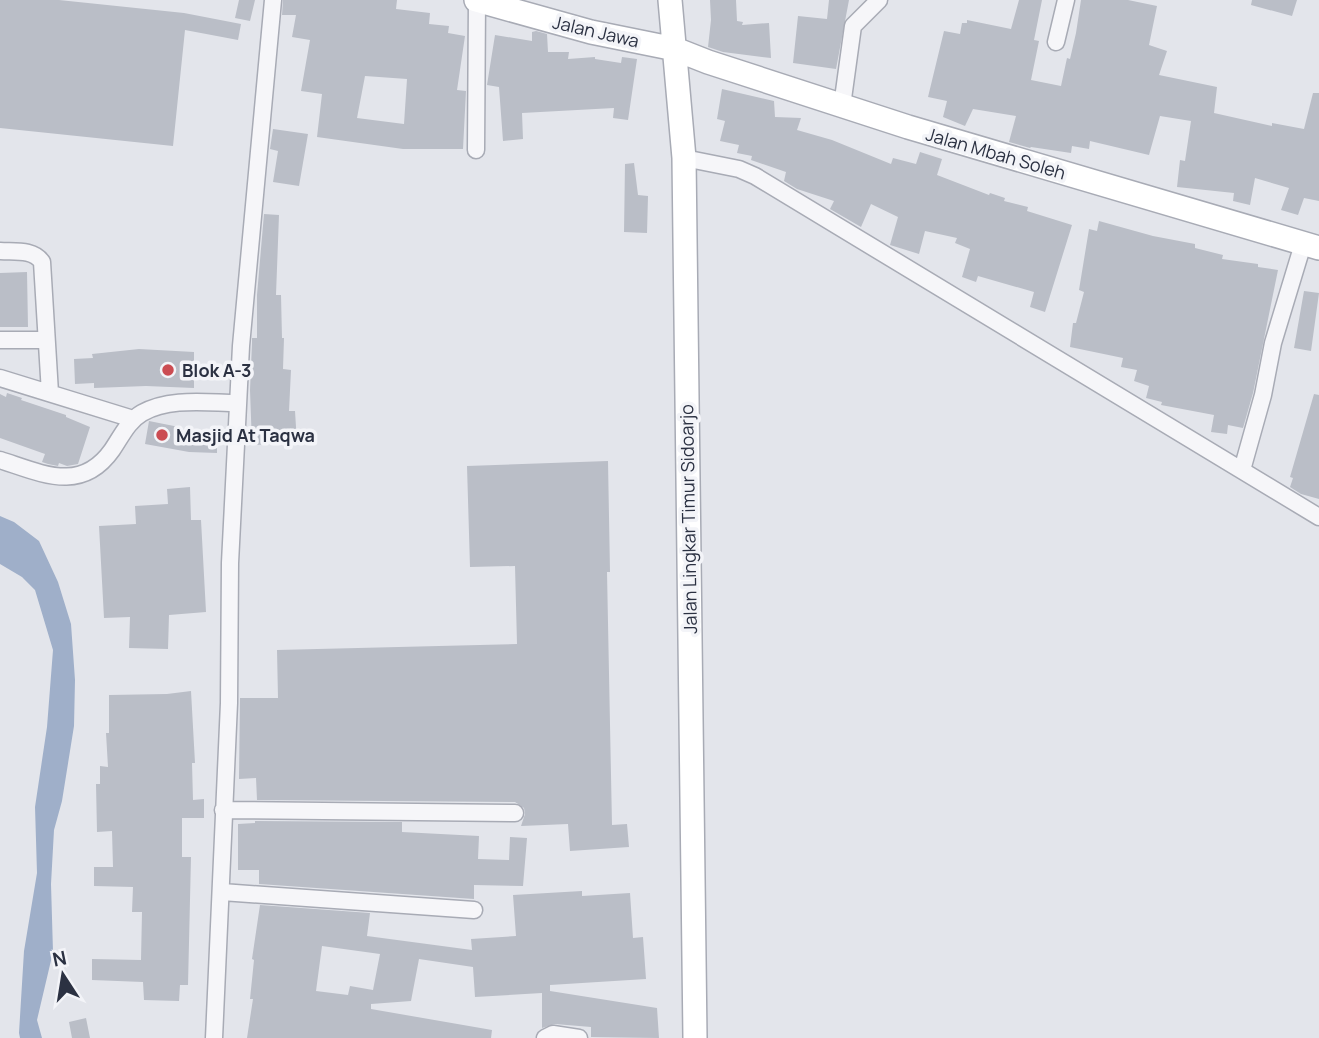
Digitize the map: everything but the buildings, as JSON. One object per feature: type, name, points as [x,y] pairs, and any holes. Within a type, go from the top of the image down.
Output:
[{"type":"main road","name":"Jalan Jawa","points":[[477,0],[591,32],[675,48]]},
{"type":"main road","name":"Jalan Lingkar Timur Sidoarjo","points":[[670,0],[684,158],[695,1038]]},
{"type":"main road","name":"Jalan Mbah Soleh","points":[[675,48],[708,62],[842,106],[1311,246]]},
{"type":"street","points":[[219,1037],[223,810],[229,703],[230,563],[241,346],[274,0]]},
{"type":"street","points":[[476,150],[477,0]]},
{"type":"street","points":[[842,106],[853,26],[879,0]]},
{"type":"street","points":[[1056,42],[1066,0]]},
{"type":"street","points":[[684,158],[739,169],[755,176],[1319,517]]},
{"type":"street","points":[[1242,470],[1273,343],[1311,246]]},
{"type":"street","points":[[0,251],[29,253],[38,256],[42,262],[50,393]]},
{"type":"street","points":[[0,340],[46,340]]},
{"type":"street","points":[[0,378],[133,419]]},
{"type":"street","points":[[0,460],[53,478],[90,472],[104,461],[133,419],[145,411],[180,402],[238,403]]},
{"type":"street","points":[[223,810],[515,813]]},
{"type":"street","points":[[222,892],[474,909]]},
{"type":"street","points":[[545,1038],[553,1034],[579,1038]]},
{"type":"water","points":[[0,516],[14,522],[39,541],[58,582],[71,624],[75,680],[74,726],[62,801],[54,830],[51,884],[53,952],[37,1020],[42,1038],[20,1038],[19,1033],[24,951],[37,873],[35,807],[47,727],[53,650],[35,590],[22,577],[0,564]]},
{"type":"place","name":"Blok A-3","points":[[168,370]]},
{"type":"place","name":"Masjid At Taqwa","points":[[162,435]]}]
